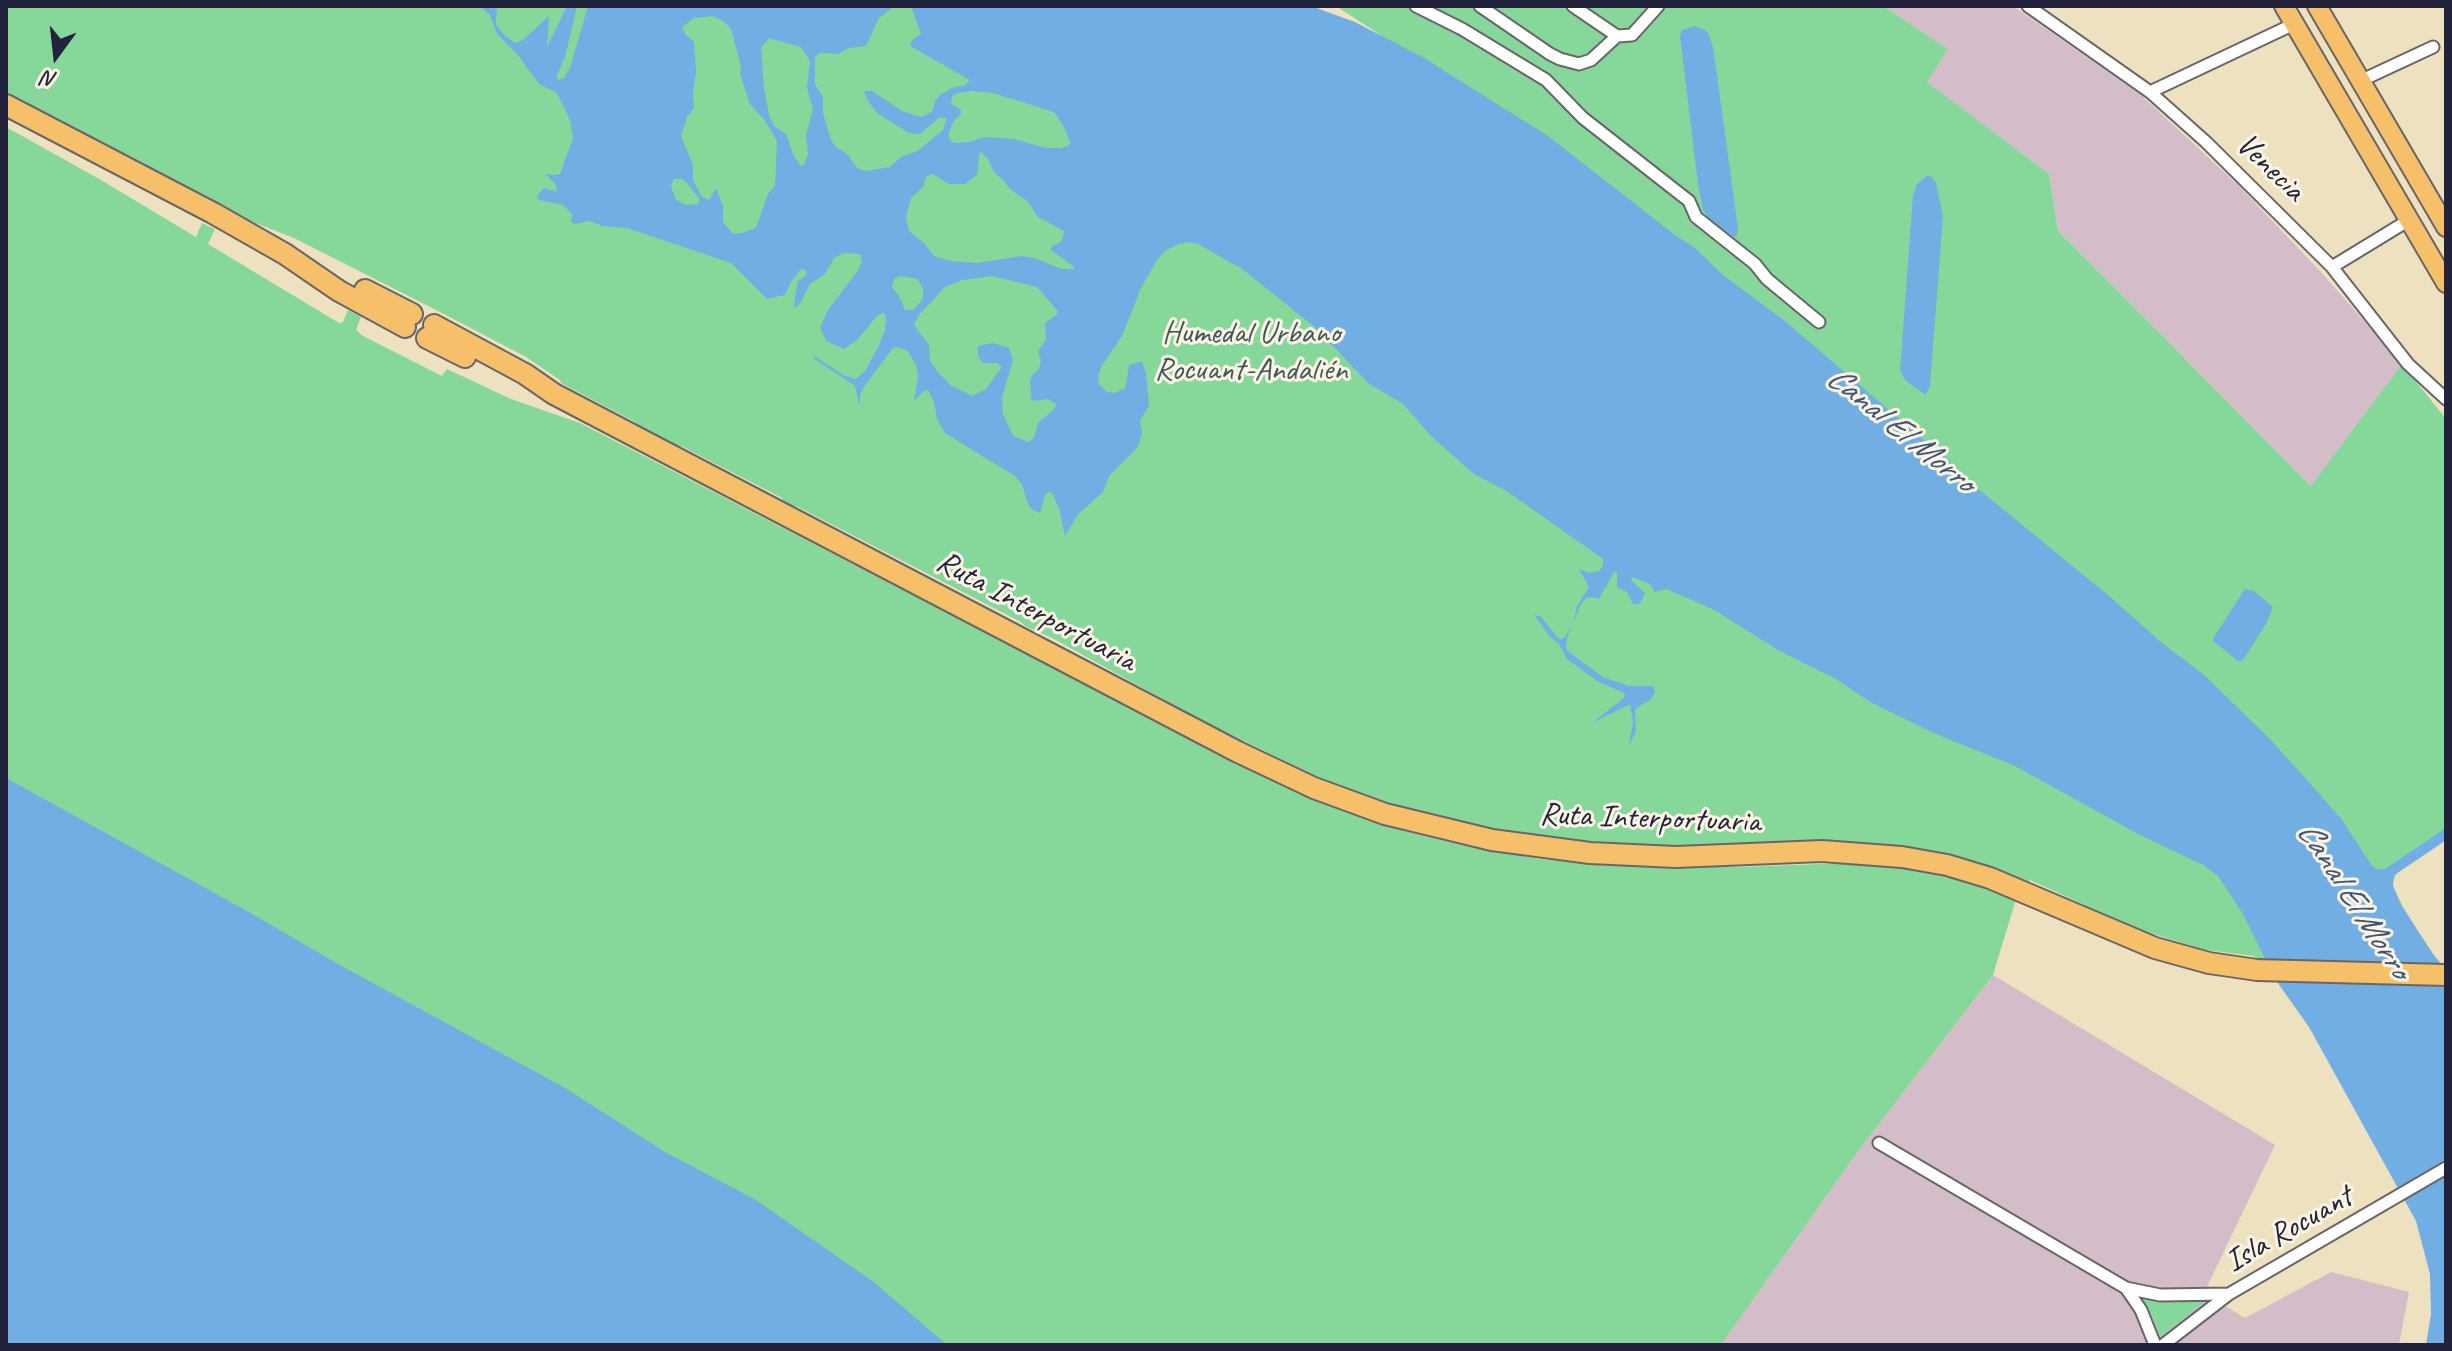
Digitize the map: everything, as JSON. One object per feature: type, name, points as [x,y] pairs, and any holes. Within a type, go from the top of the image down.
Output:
[{"type":"highway","points":[[6,105],[213,213],[285,254],[339,291],[408,320]]},
{"type":"highway","name":"Ruta Interportuaria","points":[[431,332],[500,375],[554,394],[1238,752],[1302,783],[1354,803],[1457,832],[1575,851],[1676,857],[1838,852],[1925,861],[2006,883],[2165,951],[2209,963],[2257,970],[2446,975]]},
{"type":"main road","points":[[2284,6],[2446,283]]},
{"type":"main road","points":[[2317,6],[2444,220]]},
{"type":"street","points":[[1416,6],[1436,9],[1546,80],[1583,118],[1689,201],[1696,217],[1755,264],[1767,279],[1819,322]]},
{"type":"street","points":[[1480,6],[1550,54],[1575,64],[1587,62],[1617,36],[1632,35],[1658,6]]},
{"type":"street","points":[[1573,6],[1617,36]]},
{"type":"street","name":"Venecia","points":[[2028,6],[2150,92],[2243,177],[2332,267],[2408,364],[2446,399]]},
{"type":"street","points":[[2150,92],[2294,24]]},
{"type":"street","points":[[2360,81],[2433,47]]},
{"type":"street","points":[[2332,267],[2409,220]]},
{"type":"street","points":[[1879,1143],[2126,1288],[2160,1295],[2229,1294]]},
{"type":"street","name":"Isla Rocuant","points":[[2163,1345],[2229,1294],[2446,1168]]},
{"type":"street","points":[[2126,1288],[2141,1310],[2155,1345]]},
{"type":"shaded area","points":[[1883,6],[2013,6],[2142,96],[2240,187],[2319,270],[2402,364],[2312,487],[2058,231],[2049,174],[1926,82],[1948,49]]},
{"type":"shaded area","points":[[1993,975],[2275,1145],[2204,1293],[2245,1318],[2331,1272],[2409,1292],[2399,1345],[1721,1345],[1856,1154]]},
{"type":"green space","name":"Humedal Urbano Rocuant-Andalién","points":[[6,6],[1312,6],[1382,36],[1336,6],[1883,6],[1948,49],[1927,82],[2049,174],[2058,231],[2311,486],[2402,364],[2446,419],[2446,830],[2395,866],[2398,869],[2392,884],[2424,942],[2446,971],[2446,1345],[2434,1308],[2420,1226],[2382,1150],[2307,1022],[2278,980],[2254,956],[2206,950],[2137,929],[2030,880],[2027,883],[1919,850],[1839,842],[1677,847],[1566,840],[1502,832],[1393,806],[1335,785],[1204,722],[1054,639],[796,506],[793,508],[785,504],[782,498],[681,446],[675,447],[561,383],[526,357],[442,313],[294,238],[209,202],[205,197],[6,93]]},
{"type":"green space","points":[[6,127],[196,237],[202,223],[215,229],[208,244],[339,323],[343,322],[348,310],[361,317],[356,330],[363,336],[442,376],[447,369],[511,399],[580,423],[1218,755],[1314,799],[1419,835],[1540,859],[1650,867],[1848,863],[1892,866],[1956,879],[2016,899],[1993,975],[1856,1154],[1721,1345],[835,1345],[6,845]]},
{"type":"green space","points":[[2137,1297],[2167,1301],[2208,1299],[2160,1337],[2153,1317]]},
{"type":"water","name":"Canal El Morro","points":[[479,6],[497,6],[496,24],[515,43],[523,40],[549,16],[547,47],[567,6],[577,6],[565,57],[556,77],[558,80],[564,78],[570,68],[588,6],[895,6],[879,18],[866,46],[849,48],[838,54],[820,53],[815,57],[815,84],[823,97],[823,113],[831,140],[857,168],[865,171],[890,167],[901,157],[919,150],[943,130],[947,119],[940,117],[920,134],[909,133],[877,113],[864,91],[872,91],[902,111],[921,117],[932,112],[940,95],[970,80],[910,46],[912,40],[921,34],[911,6],[1311,6],[1355,22],[1424,58],[1548,136],[1785,321],[1934,447],[1977,488],[2204,675],[2269,738],[2315,789],[2342,820],[2372,866],[2394,874],[2393,886],[2400,903],[2446,970],[2446,1345],[2426,1345],[2431,1314],[2430,1274],[2416,1221],[2309,1027],[2275,979],[2243,914],[2218,876],[2205,866],[2140,835],[2013,765],[1938,735],[1872,703],[1716,611],[1666,589],[1655,592],[1650,584],[1632,577],[1631,580],[1645,593],[1640,604],[1633,604],[1627,592],[1617,587],[1617,572],[1614,572],[1599,599],[1586,598],[1581,604],[1573,623],[1577,606],[1589,587],[1579,569],[1590,573],[1599,571],[1603,559],[1508,492],[1474,474],[1431,436],[1403,404],[1368,383],[1316,328],[1242,269],[1198,244],[1179,244],[1165,251],[1157,260],[1141,288],[1122,336],[1101,367],[1099,384],[1107,392],[1114,393],[1124,389],[1129,365],[1142,361],[1149,406],[1140,420],[1142,433],[1138,447],[1109,476],[1103,492],[1078,514],[1065,536],[1052,493],[1045,495],[1040,513],[1033,510],[1015,476],[945,433],[937,419],[929,391],[925,390],[914,401],[918,376],[908,351],[893,348],[861,392],[859,405],[855,386],[815,359],[813,355],[845,376],[856,379],[865,371],[879,345],[885,330],[884,313],[878,315],[857,340],[844,349],[826,341],[820,327],[828,310],[859,269],[862,261],[860,254],[844,253],[834,258],[825,274],[810,284],[800,304],[794,308],[797,282],[806,275],[805,270],[801,269],[785,295],[767,299],[731,263],[627,228],[602,226],[590,221],[575,224],[571,222],[572,214],[563,205],[539,200],[537,196],[544,188],[557,192],[556,185],[546,174],[560,174],[573,138],[570,120],[557,93],[539,84],[517,54],[497,34],[490,15]],"holes":[[[713,16],[731,29],[750,104],[777,141],[775,186],[768,194],[756,228],[742,233],[733,234],[723,222],[723,206],[716,188],[709,200],[702,197],[693,180],[693,165],[681,136],[687,117],[694,108],[694,42],[682,27],[694,18]],[[769,38],[801,47],[810,61],[807,88],[813,109],[806,135],[808,154],[804,165],[801,166],[794,157],[786,134],[775,127],[769,115],[761,48]],[[972,91],[993,93],[1054,112],[1063,125],[1069,146],[1046,148],[1014,139],[984,137],[954,143],[948,137],[961,110],[951,104],[952,96]],[[980,151],[994,172],[1027,201],[1038,217],[1064,231],[1062,241],[1051,250],[1075,269],[1062,269],[1022,256],[977,263],[934,256],[909,231],[906,217],[911,198],[923,187],[926,177],[933,174],[949,184],[965,184],[977,175]],[[674,179],[687,183],[700,200],[698,204],[687,205],[676,200],[671,186]],[[900,276],[917,279],[923,288],[923,299],[913,310],[905,310],[892,287],[894,279]],[[992,276],[1037,287],[1058,311],[1045,323],[1046,340],[1038,351],[1041,361],[1039,369],[1030,381],[1031,399],[1048,399],[1056,404],[1038,423],[1034,438],[1028,442],[1013,436],[1003,414],[1002,397],[1013,360],[1009,348],[993,343],[978,346],[978,357],[983,363],[997,363],[1002,367],[986,389],[972,396],[950,385],[930,361],[929,345],[914,325],[919,315],[945,287],[963,280]]]},
{"type":"water","points":[[1695,26],[1707,31],[1713,47],[1738,228],[1734,237],[1710,220],[1703,210],[1698,184],[1680,36],[1682,30]]},
{"type":"water","points":[[1927,176],[1936,183],[1943,216],[1930,386],[1926,395],[1906,381],[1900,371],[1913,195],[1917,184]]},
{"type":"water","points":[[2245,589],[2254,591],[2273,607],[2243,660],[2238,661],[2213,641]]},
{"type":"water","points":[[1534,614],[1541,617],[1558,638],[1565,637],[1572,625],[1566,650],[1603,677],[1629,686],[1654,687],[1651,699],[1635,709],[1636,732],[1629,745],[1633,723],[1630,704],[1592,723],[1625,697],[1624,693],[1597,681],[1567,659],[1559,644],[1549,636]]},
{"type":"water","points":[[6,778],[565,1088],[665,1152],[756,1200],[875,1283],[947,1345],[6,1345]]},
{"type":"waterway","name":"Canal El Morro","points":[[2381,878],[2446,834]]}]
